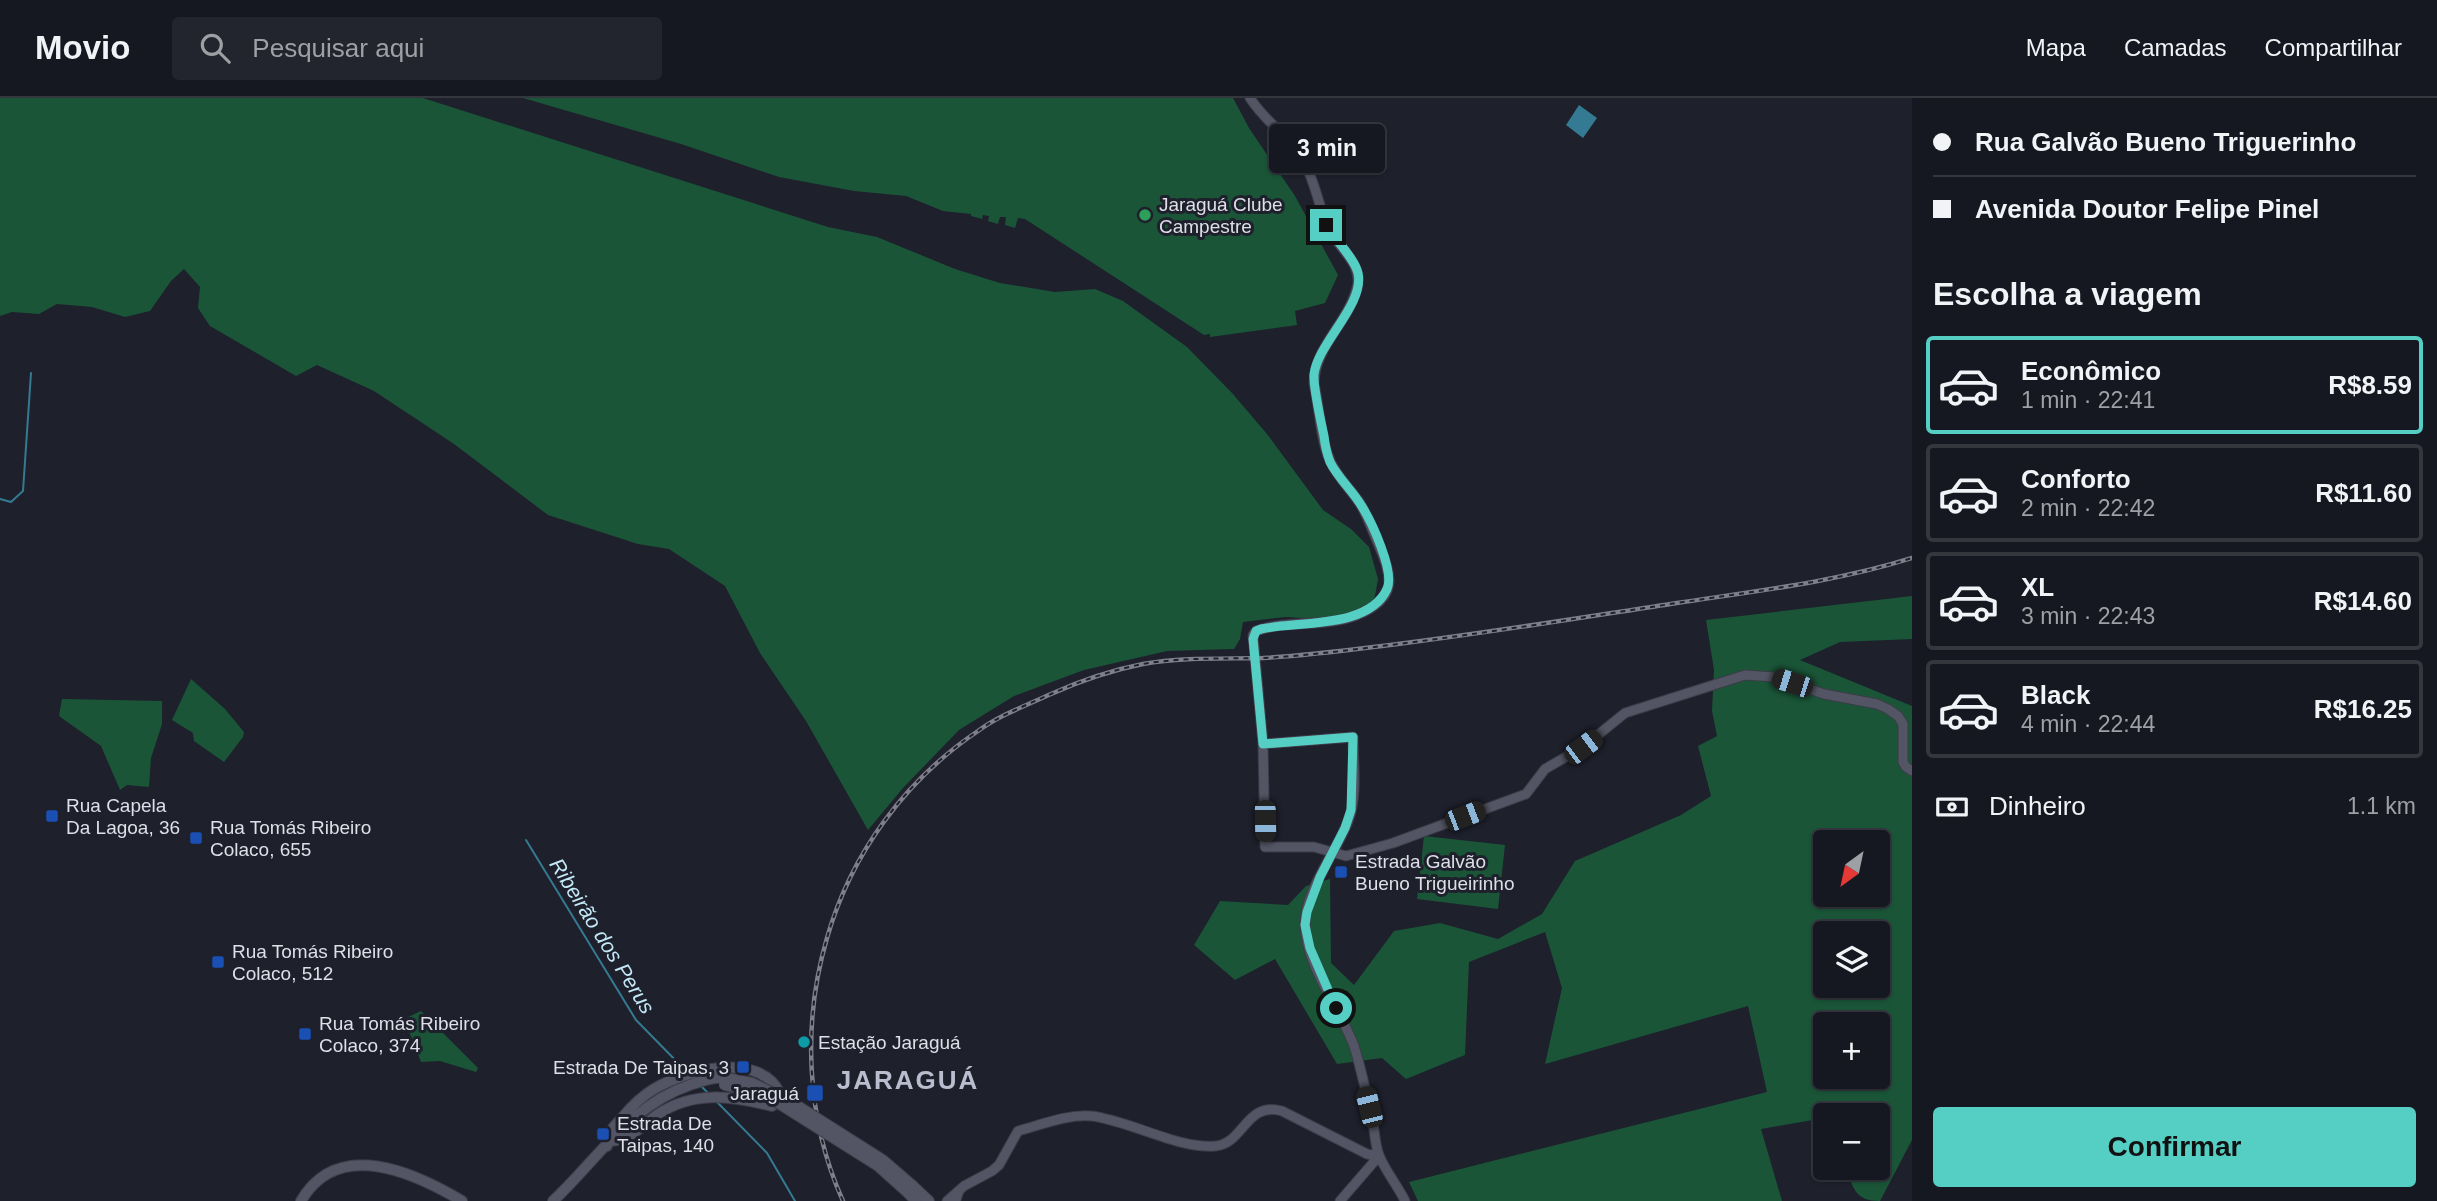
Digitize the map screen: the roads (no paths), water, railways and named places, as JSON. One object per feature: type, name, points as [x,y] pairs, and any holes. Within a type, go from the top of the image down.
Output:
[{"type":"main road","points":[[727,1067],[750,1070],[767,1079],[779,1092],[779,1100],[772,1106],[730,1096],[712,1096],[682,1103],[658,1114],[626,1138],[609,1143],[607,1137],[631,1108],[653,1089],[676,1078],[727,1067]]},
{"type":"main road","points":[[554,1201],[648,1105],[710,1079],[752,1083],[790,1101],[883,1160],[916,1201]]},
{"type":"main road","points":[[302,1201],[318,1180],[329,1173],[355,1166],[378,1166],[424,1179],[462,1201]]},
{"type":"main road","points":[[909,1189],[929,1201]]},
{"type":"main road","points":[[442,1190],[449,1201]]},
{"type":"street","points":[[1250,98],[1302,157],[1326,225],[1358,273],[1357,290],[1352,302],[1318,359],[1314,384],[1329,459],[1363,509],[1388,565],[1390,578],[1379,600],[1355,615],[1256,631],[1253,639],[1263,744],[1265,847],[1314,847],[1346,856],[1371,851],[1526,794],[1545,769],[1583,747],[1625,713],[1745,675],[1774,677],[1824,694],[1877,704],[1888,709],[1898,716],[1903,724],[1903,762],[1912,771]]},
{"type":"street","points":[[1263,744],[1353,737],[1351,810],[1307,912],[1305,925],[1314,959],[1354,1046],[1379,1157],[1405,1201]]},
{"type":"street","points":[[947,1201],[975,1179],[992,1171],[1018,1131],[1068,1117],[1091,1116],[1167,1138],[1218,1146],[1227,1142],[1252,1115],[1273,1109],[1367,1154],[1379,1157]]},
{"type":"street","points":[[1340,1201],[1379,1157]]},
{"type":"water","points":[[1579,105],[1597,118],[1583,138],[1566,125]]},
{"type":"waterway","points":[[0,499],[11,502],[23,491],[31,373]]},
{"type":"waterway","name":"Ribeirão dos Perus","points":[[526,840],[636,1020],[686,1071]]},
{"type":"waterway","name":"Ribeirão dos Perus","points":[[700,1085],[708,1093]]},
{"type":"waterway","name":"Ribeirão dos Perus","points":[[717,1102],[767,1153],[795,1201]]},
{"type":"railway","points":[[843,1201],[821,1137],[812,1071],[814,1003],[827,938],[850,877],[884,821],[927,772],[986,725],[1073,685],[1143,664],[1188,659],[1293,656],[1456,636],[1796,585],[1912,558]]},
{"type":"place","name":"Jaraguá Clube Campestre","points":[[1145,215]]},
{"type":"place","name":"Rua Capela Da Lagoa, 36","points":[[52,816]]},
{"type":"place","name":"Rua Tomás Ribeiro Colaco, 655","points":[[196,838]]},
{"type":"place","name":"Estrada Galvão Bueno Trigueirinho","points":[[1341,872]]},
{"type":"place","name":"Rua Tomás Ribeiro Colaco, 512","points":[[218,962]]},
{"type":"place","name":"Rua Tomás Ribeiro Colaco, 374","points":[[305,1034]]},
{"type":"place","name":"Estação Jaraguá","points":[[804,1042]]},
{"type":"place","name":"Estrada De Taipas, 3","points":[[743,1067]]},
{"type":"place","name":"Jaraguá","points":[[815,1093]]},
{"type":"place","name":"Estrada De Taipas, 140","points":[[603,1134]]},
{"type":"district","name":"JARAGUÁ","points":[[908,1080]]}]
